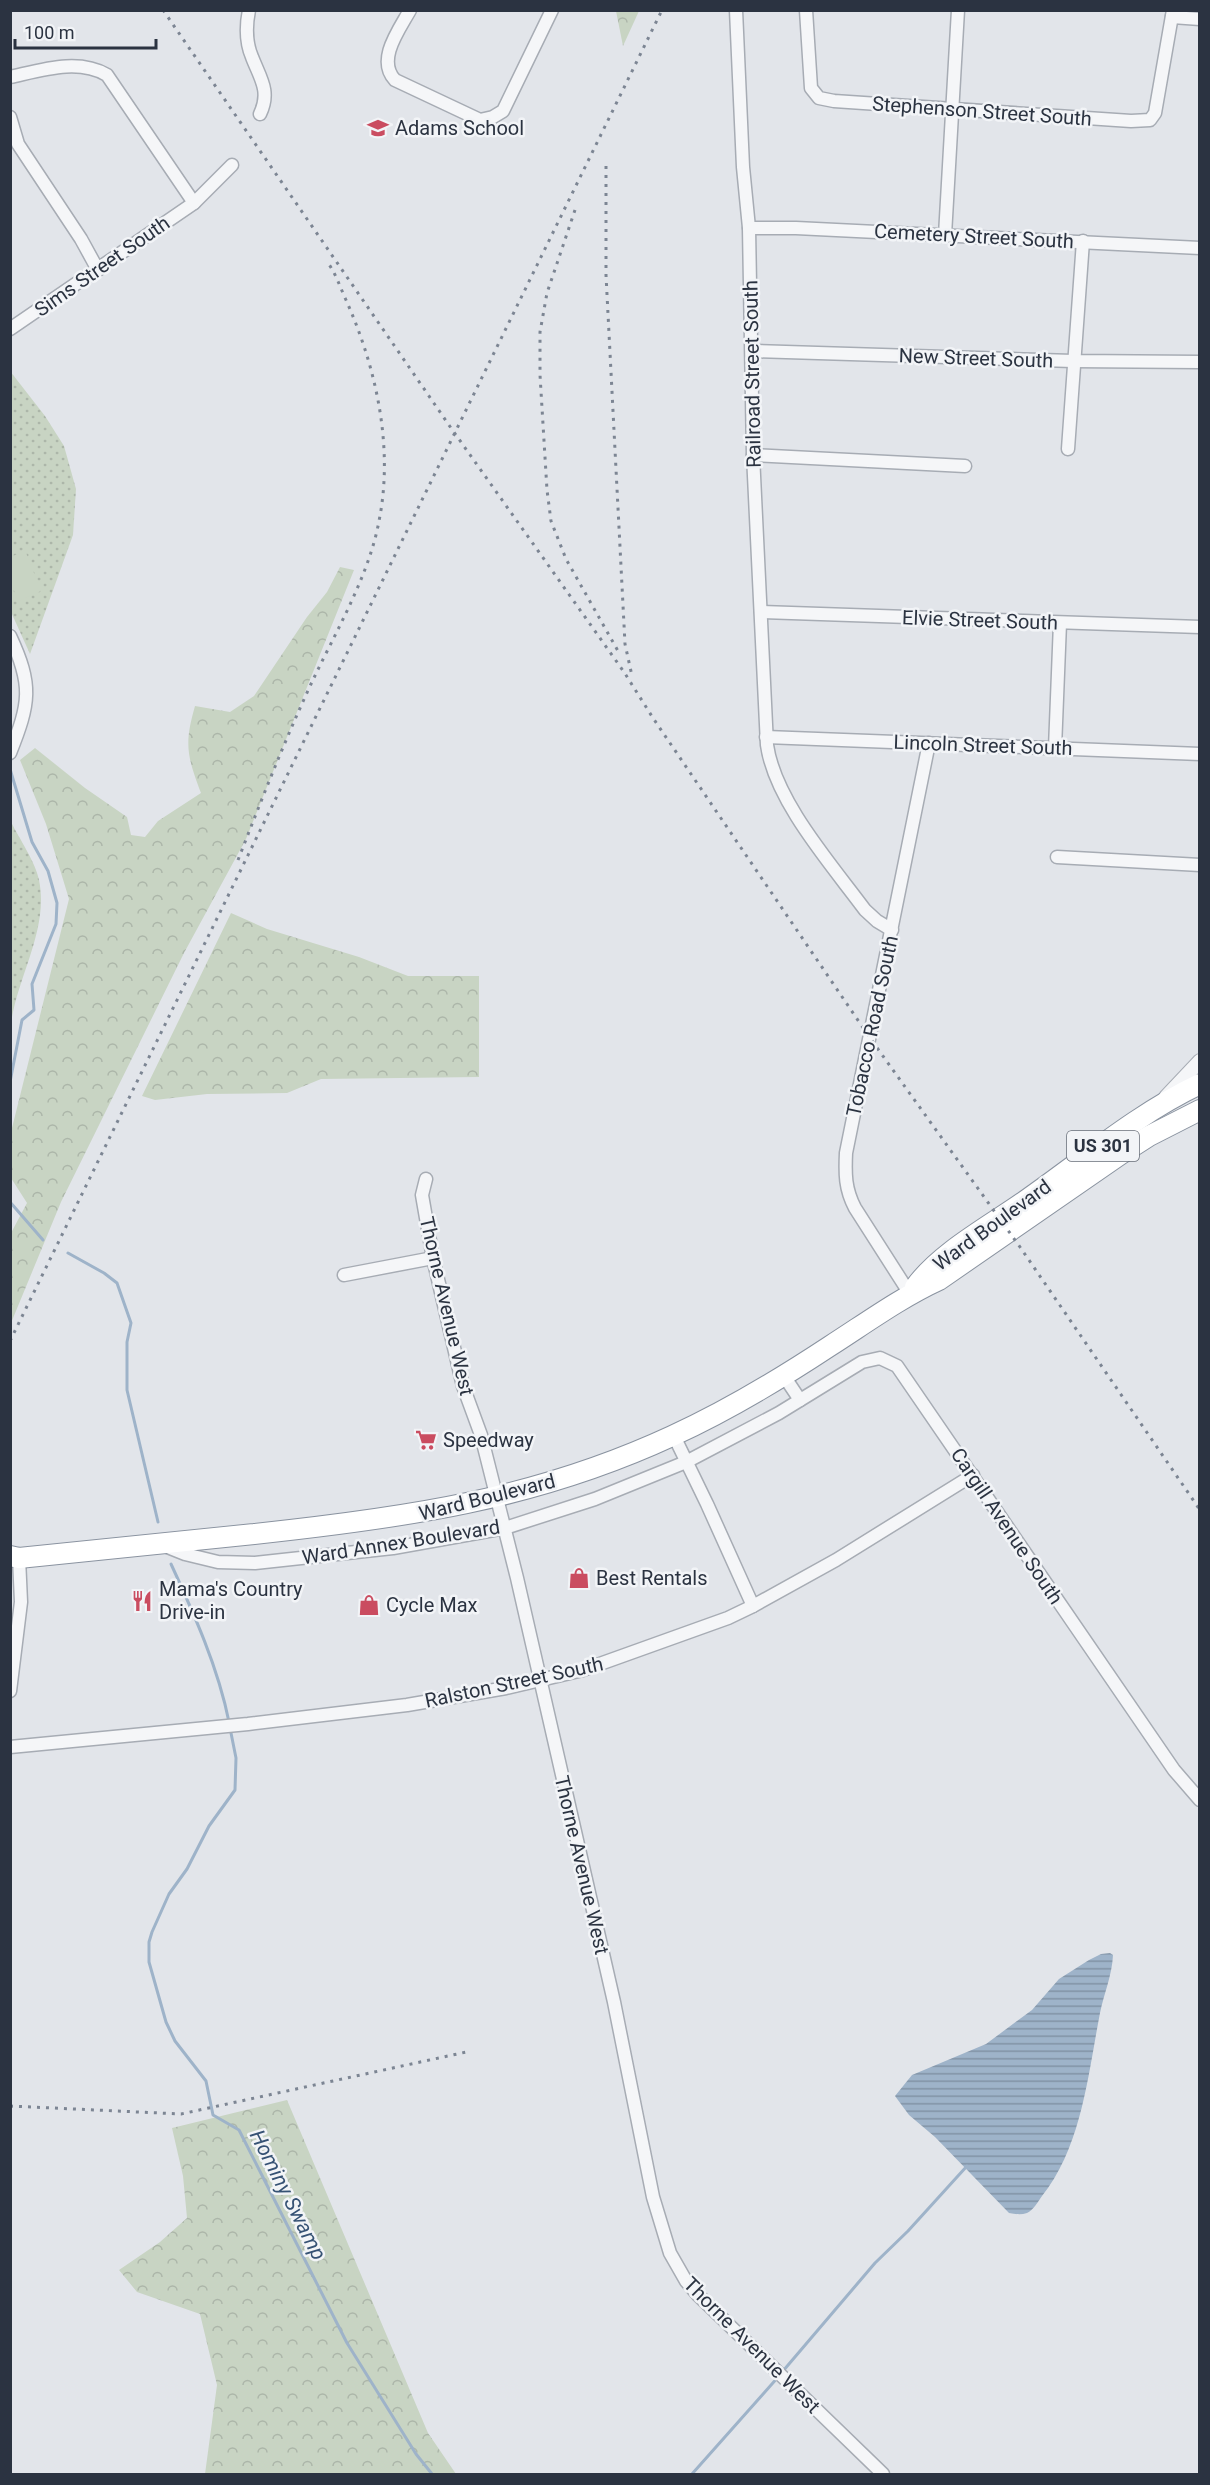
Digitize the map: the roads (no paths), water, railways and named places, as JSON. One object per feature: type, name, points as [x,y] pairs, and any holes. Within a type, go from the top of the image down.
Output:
[{"type":"highway","name":"Ward Boulevard","points":[[910,1294],[924,1275],[958,1247],[1157,1107],[1200,1084]]},
{"type":"highway","name":"Ward Boulevard","points":[[13,1559],[404,1516],[498,1497],[590,1470],[674,1436],[784,1376],[910,1294],[939,1280],[1121,1154],[1196,1108]]},
{"type":"street","points":[[249,10],[247,35],[250,50],[266,89],[264,106],[260,114]]},
{"type":"street","points":[[410,10],[390,48],[387,59],[389,74],[395,80],[480,120],[503,111],[552,10]]},
{"type":"street","name":"Railroad Street South","points":[[736,10],[743,166],[749,228],[753,455],[766,737],[770,763],[788,804],[865,910],[892,930]]},
{"type":"street","name":"Stephenson Street South","points":[[806,10],[813,93],[819,98],[834,101],[1131,122],[1152,118],[1158,100],[1172,14]]},
{"type":"street","points":[[945,235],[958,10]]},
{"type":"street","points":[[1172,14],[1200,19]]},
{"type":"street","points":[[10,77],[80,65],[94,67],[107,75],[194,203]]},
{"type":"street","points":[[10,117],[18,144],[81,239],[98,270]]},
{"type":"street","name":"Sims Street South","points":[[10,329],[194,203],[232,165]]},
{"type":"street","name":"Cemetery Street South","points":[[749,228],[796,228],[1200,248]]},
{"type":"street","points":[[1068,449],[1083,241]]},
{"type":"street","name":"New Street South","points":[[752,351],[1073,361],[1200,362]]},
{"type":"street","points":[[753,455],[965,466]]},
{"type":"street","name":"Elvie Street South","points":[[761,612],[1200,627]]},
{"type":"street","points":[[1055,748],[1060,623]]},
{"type":"street","points":[[10,636],[25,673],[27,693],[19,732],[10,753]]},
{"type":"street","name":"Lincoln Street South","points":[[766,737],[1200,754]]},
{"type":"street","name":"Tobacco Road South","points":[[910,1294],[855,1208],[849,1196],[845,1174],[846,1153],[929,743]]},
{"type":"street","points":[[1057,857],[1200,865]]},
{"type":"street","points":[[1157,1107],[1200,1061]]},
{"type":"street","name":"Thorne Avenue West","points":[[426,1179],[422,1195],[433,1258],[463,1386],[481,1435],[498,1497],[614,2002],[653,2197],[670,2253],[686,2281],[698,2295],[883,2475]]},
{"type":"street","points":[[344,1275],[433,1258]]},
{"type":"street","name":"Cargill Avenue South","points":[[800,1400],[862,1362],[880,1358],[897,1366],[1174,1770],[1200,1800]]},
{"type":"street","points":[[784,1376],[800,1400]]},
{"type":"street","name":"Ward Annex Boulevard","points":[[159,1544],[218,1562],[246,1564],[393,1548],[505,1528],[595,1499],[686,1462],[800,1400]]},
{"type":"street","points":[[674,1436],[753,1606]]},
{"type":"street","name":"Ralston Street South","points":[[10,1747],[248,1724],[407,1705],[583,1670],[728,1618],[753,1606],[836,1560],[973,1475]]},
{"type":"street","points":[[10,1691],[21,1602],[13,1559]]},
{"type":"water","points":[[1101,1954],[1113,1955],[1111,1970],[1100,2013],[1082,2109],[1075,2132],[1055,2176],[1033,2208],[1025,2214],[1009,2213],[935,2137],[909,2115],[895,2096],[912,2075],[986,2044],[1032,2010],[1059,1979],[1089,1960]]},
{"type":"waterway","name":"Hominy Swamp","points":[[10,769],[32,842],[48,871],[57,903],[56,924],[32,984],[34,1010],[22,1020],[10,1082]]},
{"type":"waterway","name":"Hominy Swamp","points":[[10,1202],[43,1240]]},
{"type":"waterway","name":"Hominy Swamp","points":[[68,1253],[117,1283],[131,1323],[127,1342],[127,1390],[158,1522]]},
{"type":"waterway","name":"Hominy Swamp","points":[[171,1564],[212,1661],[229,1722]]},
{"type":"waterway","name":"Hominy Swamp","points":[[230,1728],[236,1758],[235,1790],[209,1826],[187,1869],[169,1894],[149,1942],[149,1962],[166,2022],[175,2041],[206,2081],[213,2115],[239,2130],[347,2343],[416,2454],[432,2474]]},
{"type":"waterway","points":[[783,2371],[875,2263],[908,2231],[967,2166]]},
{"type":"waterway","points":[[692,2474],[779,2376]]},
{"type":"railway","points":[[163,10],[451,428],[624,672],[870,1038],[1020,1247],[1200,1510]]},
{"type":"railway","points":[[10,1341],[662,10]]},
{"type":"railway","points":[[606,166],[606,275],[625,644],[632,676]]},
{"type":"railway","points":[[575,210],[547,293],[540,332],[540,375],[547,490],[551,521],[566,559],[618,651]]},
{"type":"railway","points":[[238,860],[291,728],[368,562],[379,521],[383,493],[383,436],[374,380],[357,326],[328,263]]},
{"type":"railway","points":[[10,2106],[181,2114],[471,2051]]},
{"type":"place","name":"Adams School","points":[[378,128]]},
{"type":"place","name":"Speedway","points":[[426,1440]]},
{"type":"place","name":"Best Rentals","points":[[579,1578]]},
{"type":"place","name":"Mama's Country Drive-in","points":[[142,1601]]},
{"type":"place","name":"Cycle Max","points":[[369,1605]]}]
